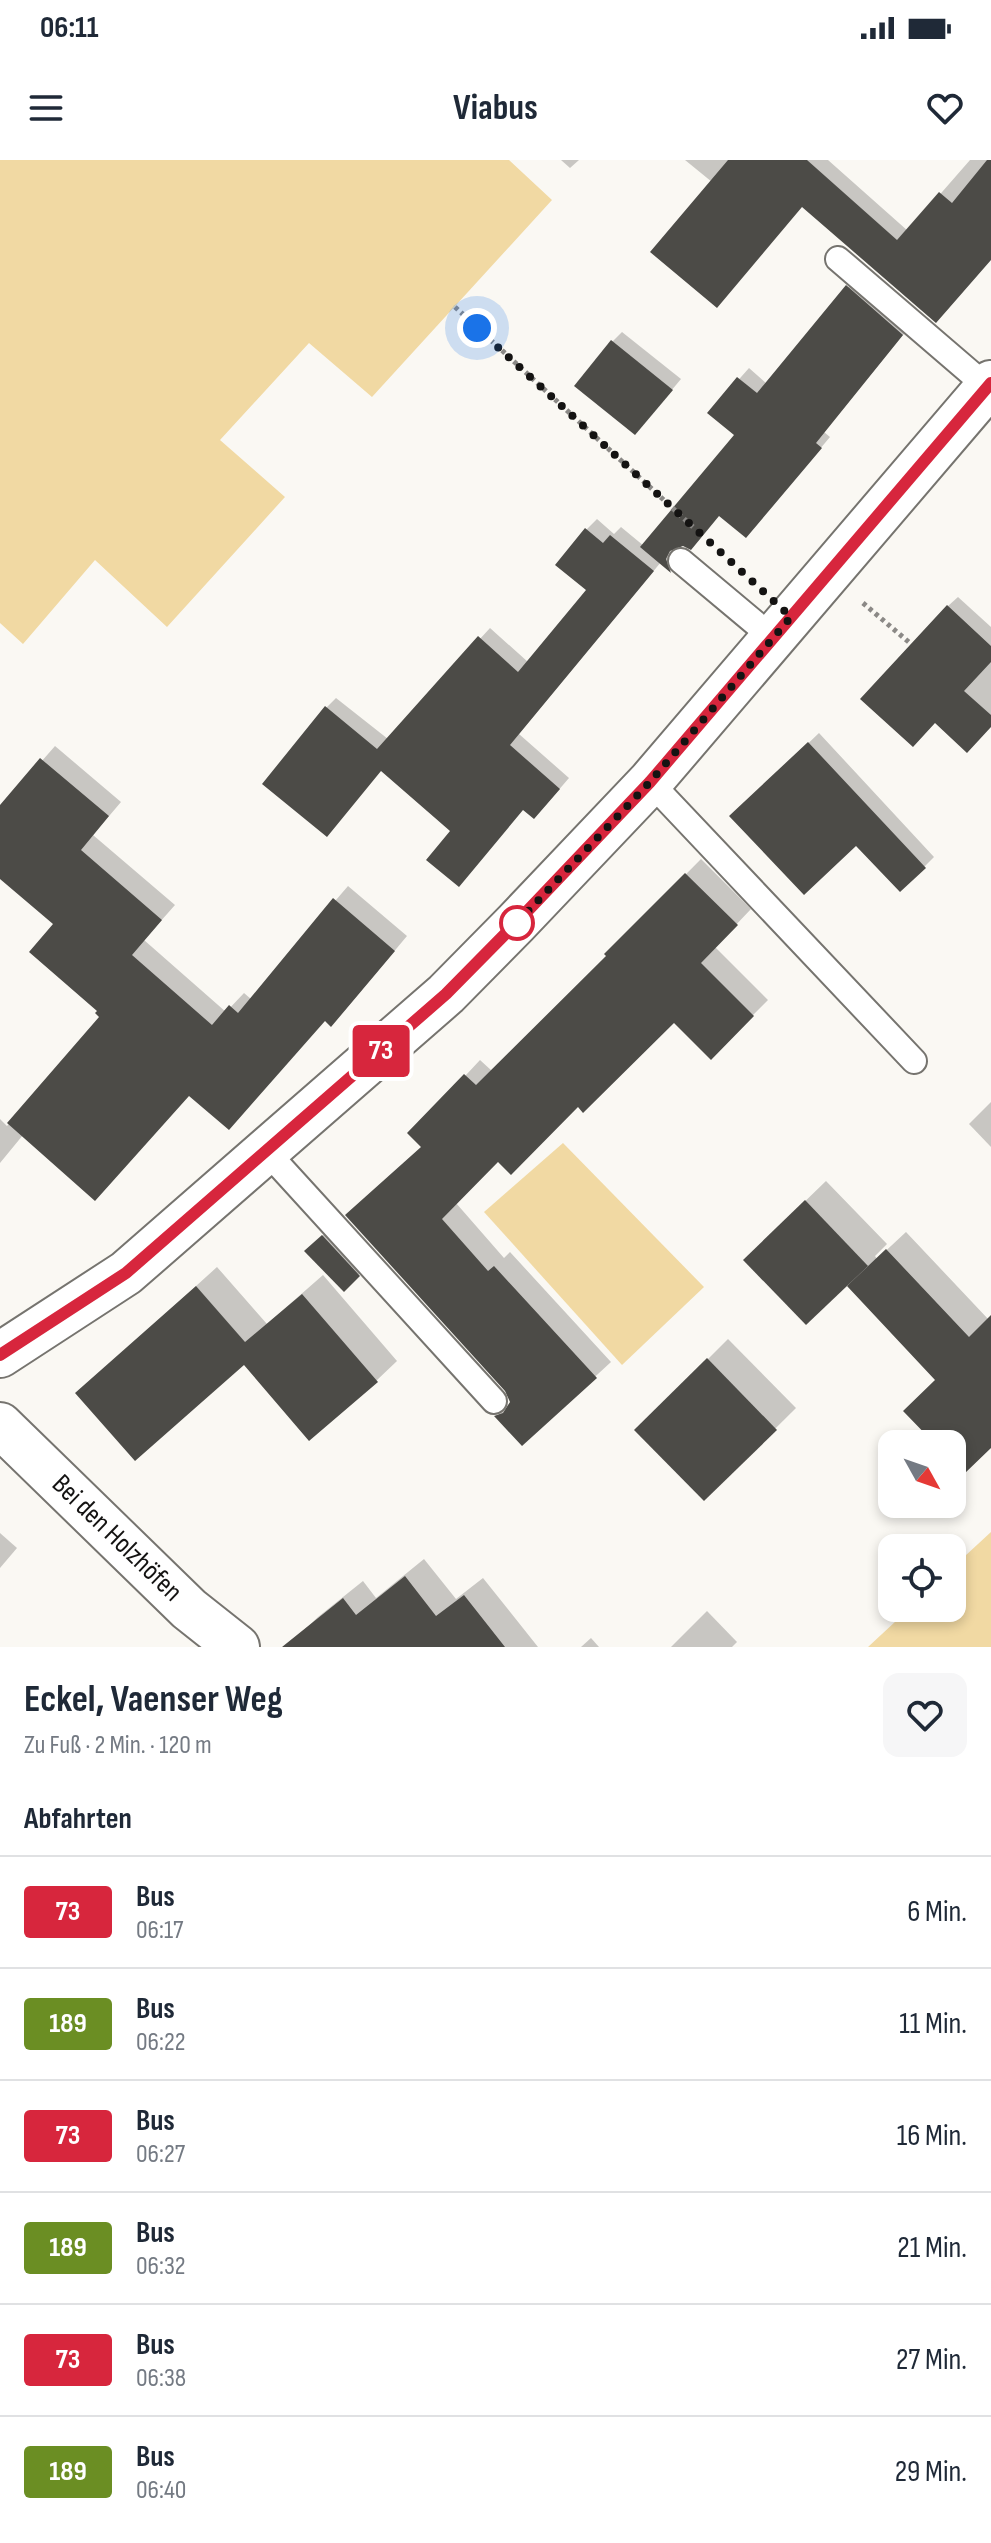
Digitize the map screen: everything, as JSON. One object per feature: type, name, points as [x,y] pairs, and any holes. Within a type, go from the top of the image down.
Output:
[{"type":"street","points":[[0,1355],[126,1273],[446,994],[650,782],[989,385]]},
{"type":"street","name":"Bei den Holzhöfen","points":[[0,1425],[189,1609],[237,1647]]},
{"type":"lane","points":[[838,259],[989,385]]},
{"type":"lane","points":[[681,561],[773,638]]},
{"type":"lane","points":[[650,782],[914,1061]]},
{"type":"lane","points":[[266,1151],[494,1401]]},
{"type":"path","points":[[455,307],[698,532]]},
{"type":"path","points":[[829,572],[911,644]]},
{"type":"shaded area","points":[[0,160],[509,160],[552,200],[372,397],[309,343],[220,440],[285,497],[167,627],[95,560],[23,644],[0,623]]},
{"type":"shaded area","points":[[563,1143],[704,1287],[622,1365],[484,1212]]},
{"type":"shaded area","points":[[991,1532],[991,1647],[868,1647],[895,1622],[966,1622],[966,1555]]},
{"type":"building","points":[[728,160],[807,160],[897,240],[939,192],[952,203],[987,160],[991,160],[991,260],[936,323],[802,207],[717,308],[650,252]]},
{"type":"building","points":[[846,285],[903,335],[816,443],[822,448],[746,538],[719,516],[691,550],[683,546],[670,551],[666,559],[671,573],[640,547],[734,435],[707,413],[737,377],[757,393]]},
{"type":"building","points":[[611,340],[673,390],[635,435],[574,386]]},
{"type":"building","points":[[585,528],[603,543],[610,535],[654,571],[510,745],[560,789],[534,819],[523,810],[459,887],[426,860],[450,831],[381,771],[327,837],[262,784],[325,706],[377,749],[478,636],[518,672],[586,590],[555,565]]},
{"type":"building","points":[[947,605],[991,646],[991,662],[964,691],[991,715],[991,727],[967,753],[935,723],[913,747],[860,699]]},
{"type":"building","points":[[808,742],[926,868],[900,892],[856,846],[804,895],[729,816]]},
{"type":"building","points":[[40,758],[109,816],[81,850],[162,920],[132,955],[212,1025],[229,1005],[238,1013],[333,898],[395,951],[331,1027],[325,1021],[229,1130],[189,1096],[95,1201],[7,1123],[99,1017],[95,1013],[97,1011],[29,952],[53,924],[0,879],[0,805]]},
{"type":"building","points":[[685,873],[738,925],[701,963],[754,1016],[711,1060],[674,1023],[583,1113],[578,1107],[511,1175],[498,1162],[442,1219],[488,1271],[494,1266],[597,1378],[522,1446],[494,1416],[503,1413],[510,1402],[505,1391],[345,1215],[421,1147],[407,1133],[464,1074],[476,1085]]},
{"type":"building","points":[[805,1200],[868,1266],[806,1325],[743,1260]]},
{"type":"building","points":[[322,1235],[360,1276],[344,1292],[304,1251]]},
{"type":"building","points":[[886,1249],[969,1337],[991,1315],[991,1448],[966,1472],[966,1430],[921,1430],[903,1411],[935,1380],[847,1286]]},
{"type":"building","points":[[196,1286],[245,1342],[302,1294],[378,1382],[309,1441],[244,1365],[135,1461],[75,1393]]},
{"type":"building","points":[[707,1358],[777,1430],[704,1501],[634,1430]]},
{"type":"building","points":[[405,1576],[436,1616],[464,1595],[505,1647],[282,1647],[343,1598],[356,1615]]},
{"type":"bus line","name":"73","points":[[0,1355],[126,1273],[446,994],[650,782],[991,383]]},
{"type":"route","points":[[477,328],[791,617],[650,782],[517,923]]}]
